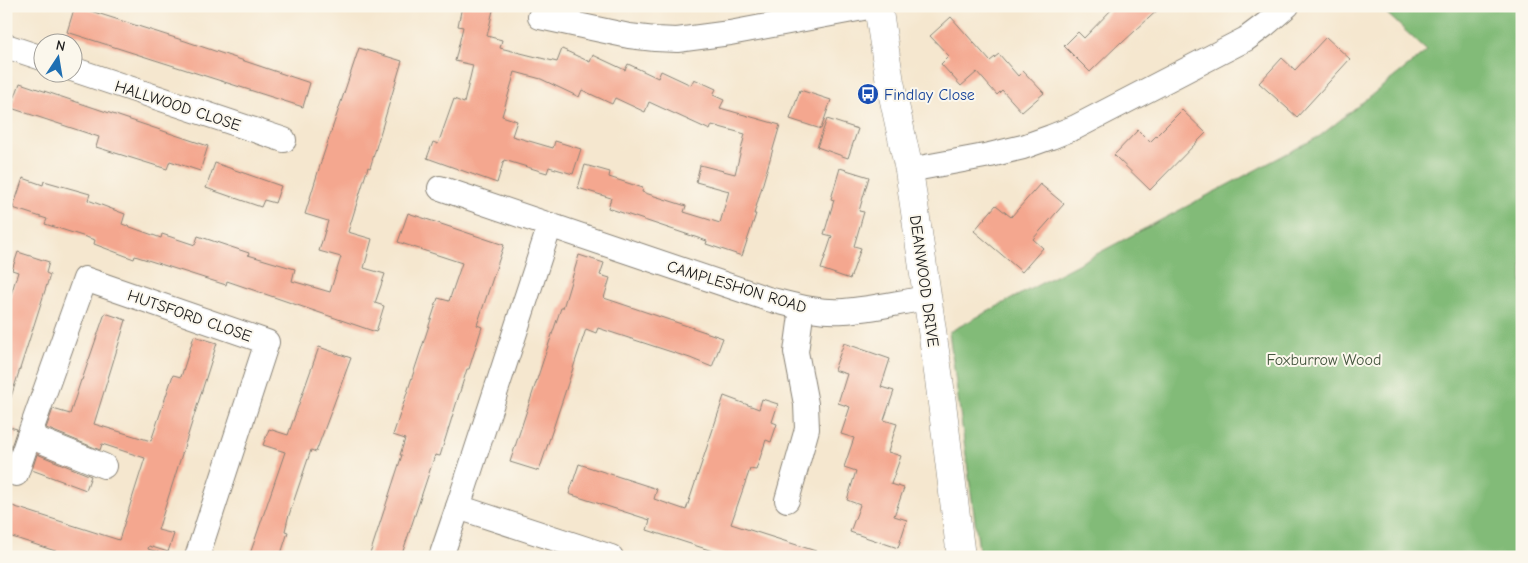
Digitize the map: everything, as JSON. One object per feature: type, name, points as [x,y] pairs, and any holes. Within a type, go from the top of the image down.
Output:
[{"type":"street","points":[[540,17],[629,36],[677,40],[730,33],[874,6]]},
{"type":"street","name":"DEANWOOD DRIVE","points":[[878,6],[890,82],[909,170],[950,455],[961,557]]},
{"type":"street","points":[[909,170],[973,159],[1022,147],[1076,127],[1246,39],[1287,6]]},
{"type":"street","points":[[6,46],[32,55]]},
{"type":"street","name":"HALLWOOD CLOSE","points":[[82,72],[284,140]]},
{"type":"street","name":"CAMPLESHON ROAD","points":[[440,188],[768,299],[802,308],[843,311],[928,298]]},
{"type":"street","points":[[442,554],[550,225]]},
{"type":"street","name":"HUTSFORD CLOSE","points":[[16,474],[85,280],[268,342],[197,557]]},
{"type":"street","points":[[787,500],[807,428],[807,411],[796,352],[802,308]]},
{"type":"street","points":[[29,436],[104,466]]},
{"type":"street","points":[[458,507],[612,557]]},
{"type":"green space","name":"Foxburrow Wood","points":[[1379,6],[1522,6],[1522,557],[980,557],[949,332],[1320,136],[1427,51]]},
{"type":"building","points":[[75,6],[310,83],[303,107],[82,37],[82,32],[67,32]]},
{"type":"building","points":[[462,6],[494,6],[487,36],[502,40],[500,48],[557,62],[562,49],[590,62],[593,55],[625,70],[628,64],[658,78],[661,71],[691,85],[694,79],[716,89],[713,95],[724,100],[720,108],[780,125],[754,214],[756,214],[742,256],[706,244],[707,241],[608,208],[611,198],[578,188],[585,165],[610,172],[609,177],[643,188],[642,192],[686,206],[684,212],[720,223],[729,191],[696,182],[700,165],[735,174],[745,134],[712,125],[710,130],[649,102],[645,112],[615,98],[612,104],[582,90],[579,97],[541,79],[515,72],[502,116],[517,121],[512,136],[553,148],[555,141],[581,149],[573,174],[549,167],[547,173],[504,160],[497,183],[427,158],[433,142],[438,144],[454,99],[464,103],[473,65],[455,61],[463,27],[458,26]]},
{"type":"building","points":[[1115,6],[1162,6],[1090,72],[1064,46],[1078,32],[1084,38]]},
{"type":"building","points":[[951,17],[990,61],[999,54],[1018,76],[1023,71],[1044,93],[1022,112],[1002,90],[997,95],[977,72],[961,86],[941,64],[949,56],[930,36]]},
{"type":"building","points":[[1326,37],[1350,59],[1297,117],[1259,83],[1282,58],[1295,70]]},
{"type":"building","points":[[359,48],[402,61],[370,168],[368,167],[348,232],[372,239],[364,268],[385,274],[375,303],[384,306],[376,332],[227,281],[226,285],[135,256],[134,259],[94,244],[95,240],[45,224],[47,219],[13,208],[23,178],[43,185],[44,181],[90,194],[88,200],[125,214],[122,224],[161,238],[162,234],[195,245],[198,236],[249,253],[248,255],[295,269],[292,281],[330,292],[341,257],[319,251],[328,221],[305,214]]},
{"type":"building","points":[[20,83],[208,146],[200,171],[170,161],[167,169],[96,147],[99,137],[11,108]]},
{"type":"building","points":[[800,90],[831,100],[821,129],[790,119]]},
{"type":"building","points":[[1182,110],[1206,133],[1150,190],[1114,155],[1138,130],[1150,142]]},
{"type":"building","points":[[827,119],[858,129],[848,158],[817,147]]},
{"type":"building","points":[[215,163],[281,186],[275,203],[264,200],[261,207],[206,188]]},
{"type":"building","points":[[840,168],[869,177],[859,211],[864,212],[854,246],[861,248],[850,279],[821,269],[832,236],[824,234],[834,200],[831,199]]},
{"type":"building","points":[[1040,184],[1064,204],[1033,239],[1043,248],[1022,272],[974,231],[996,205],[1011,217]]},
{"type":"building","points":[[408,213],[504,245],[477,325],[482,327],[469,369],[467,369],[440,456],[435,455],[401,557],[369,557],[402,455],[400,455],[405,439],[393,435],[438,298],[449,301],[462,263],[398,242]]},
{"type":"building","points":[[18,252],[49,262],[46,273],[50,275],[10,400],[6,399],[6,310],[18,272],[12,270]]},
{"type":"building","points":[[579,255],[604,263],[600,275],[610,278],[604,298],[723,338],[712,367],[598,328],[596,333],[586,329],[539,471],[510,462],[561,308],[563,308]]},
{"type":"building","points":[[105,313],[126,320],[94,424],[151,441],[173,375],[181,377],[194,336],[217,343],[158,530],[174,534],[168,552],[149,546],[148,549],[161,553],[160,557],[74,557],[6,535],[6,504],[119,540],[145,458],[102,444],[100,450],[46,428],[53,409],[70,414]]},
{"type":"building","points":[[844,343],[890,359],[881,387],[894,391],[884,420],[897,424],[888,452],[901,456],[891,484],[904,488],[894,516],[907,520],[898,548],[850,532],[860,505],[847,500],[856,471],[844,467],[854,438],[841,434],[850,407],[838,403],[847,374],[834,370]]},
{"type":"building","points":[[319,347],[351,358],[316,452],[311,450],[288,518],[285,531],[288,532],[280,557],[249,557],[285,452],[263,445],[269,429],[288,435]]},
{"type":"building","points":[[724,396],[759,409],[762,399],[778,404],[772,422],[777,424],[771,442],[766,440],[756,470],[750,469],[731,524],[822,553],[822,557],[731,557],[647,530],[650,520],[569,494],[579,464],[657,489],[654,499],[686,510]]},
{"type":"building","points":[[6,426],[17,429],[9,453],[6,452]]},
{"type":"building","points":[[37,454],[91,476],[86,490],[32,470]]},
{"type":"place","name":"Findlay Close","points":[[868,94]]}]
